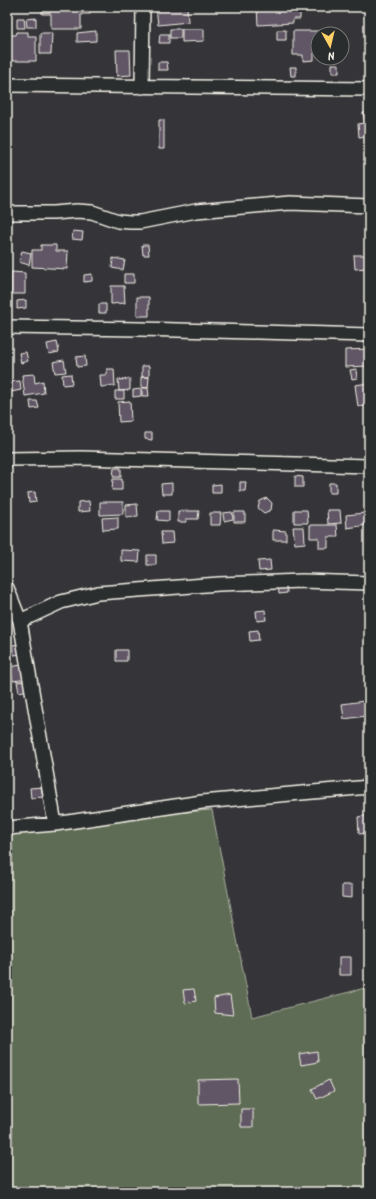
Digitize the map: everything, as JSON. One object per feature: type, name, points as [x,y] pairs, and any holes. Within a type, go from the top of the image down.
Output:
[{"type":"street","points":[[142,87],[143,7]]},
{"type":"street","points":[[7,85],[369,89]]},
{"type":"street","points":[[7,213],[54,214],[77,211],[92,212],[118,221],[140,222],[196,211],[290,203],[369,206]]},
{"type":"street","points":[[7,327],[369,335]]},
{"type":"street","points":[[7,459],[81,458],[369,466]]},
{"type":"street","points":[[20,621],[61,602],[98,593],[219,584],[302,580],[369,583]]},
{"type":"street","points":[[7,588],[20,621],[55,824]]},
{"type":"street","points":[[7,828],[55,824],[202,802],[369,788]]},
{"type":"green space","points":[[212,810],[252,1017],[369,987],[369,1192],[7,1192],[7,832]]},
{"type":"building","points":[[42,7],[90,7],[90,14],[81,14],[81,29],[51,29],[51,14],[42,14]]},
{"type":"building","points":[[156,7],[187,7],[188,22],[158,25]]},
{"type":"building","points":[[257,7],[300,7],[300,19],[293,19],[293,23],[258,25]]},
{"type":"building","points":[[17,18],[24,18],[25,28],[17,28]]},
{"type":"building","points":[[36,18],[36,27],[27,27],[26,19]]},
{"type":"building","points":[[170,29],[181,29],[181,38],[170,38]]},
{"type":"building","points":[[182,29],[204,29],[204,41],[182,42]]},
{"type":"building","points":[[277,30],[286,30],[286,40],[277,40]]},
{"type":"building","points":[[96,31],[96,41],[77,42],[77,33]]},
{"type":"building","points":[[293,31],[310,31],[310,60],[303,61],[303,55],[293,55]]},
{"type":"building","points":[[17,32],[28,32],[28,36],[36,36],[36,61],[7,61],[7,35],[16,35]]},
{"type":"building","points":[[40,33],[52,33],[51,54],[40,54]]},
{"type":"building","points":[[160,34],[169,34],[169,43],[159,43]]},
{"type":"building","points":[[116,50],[130,50],[131,75],[117,76]]},
{"type":"building","points":[[158,62],[167,62],[168,70],[158,70]]},
{"type":"building","points":[[332,66],[339,66],[339,73],[332,73]]},
{"type":"building","points":[[290,67],[296,67],[296,76],[291,76]]},
{"type":"building","points":[[369,112],[369,136],[359,137],[358,124],[365,123],[363,113]]},
{"type":"building","points":[[159,120],[164,120],[164,149],[159,149]]},
{"type":"building","points":[[73,231],[83,232],[82,240],[72,239]]},
{"type":"building","points":[[41,245],[56,245],[56,251],[68,251],[67,269],[32,267],[32,250],[41,250]]},
{"type":"building","points":[[142,245],[148,245],[149,255],[143,255]]},
{"type":"building","points":[[22,251],[31,253],[29,265],[19,262]]},
{"type":"building","points":[[354,255],[366,255],[366,268],[355,269]]},
{"type":"building","points":[[113,258],[125,260],[123,270],[112,268]]},
{"type":"building","points":[[11,272],[25,273],[25,294],[11,294]]},
{"type":"building","points":[[92,274],[92,281],[84,282],[84,275]]},
{"type":"building","points":[[124,274],[134,274],[134,283],[124,283]]},
{"type":"building","points":[[111,286],[124,286],[125,303],[111,304]]},
{"type":"building","points":[[137,297],[149,297],[149,316],[137,316]]},
{"type":"building","points":[[26,300],[26,308],[17,309],[17,301]]},
{"type":"building","points":[[99,304],[106,304],[106,313],[99,313]]},
{"type":"building","points":[[57,342],[59,352],[49,354],[47,344]]},
{"type":"building","points":[[369,349],[369,366],[345,367],[345,350]]},
{"type":"building","points":[[26,352],[28,361],[21,363],[19,353]]},
{"type":"building","points":[[85,356],[86,366],[77,367],[76,357]]},
{"type":"building","points":[[64,360],[66,372],[55,373],[53,362]]},
{"type":"building","points":[[142,366],[149,366],[149,377],[142,377]]},
{"type":"building","points":[[107,369],[114,369],[115,386],[101,387],[100,375],[107,375]]},
{"type":"building","points":[[356,369],[357,378],[352,379],[350,370]]},
{"type":"building","points":[[34,374],[35,383],[43,381],[44,393],[25,396],[22,375]]},
{"type":"building","points":[[71,374],[72,384],[63,385],[62,375]]},
{"type":"building","points":[[141,377],[149,377],[148,388],[141,387]]},
{"type":"building","points":[[130,379],[130,390],[119,391],[118,380]]},
{"type":"building","points":[[20,381],[21,390],[11,392],[9,382]]},
{"type":"building","points":[[369,383],[369,405],[358,407],[355,385]]},
{"type":"building","points":[[142,388],[148,388],[149,396],[142,396]]},
{"type":"building","points":[[141,389],[141,396],[133,397],[133,390]]},
{"type":"building","points":[[115,391],[124,391],[124,399],[115,399]]},
{"type":"building","points":[[30,401],[37,401],[39,408],[31,409]]},
{"type":"building","points":[[130,401],[131,421],[119,422],[118,402]]},
{"type":"building","points":[[145,433],[152,433],[152,440],[145,439]]},
{"type":"building","points":[[114,468],[121,468],[121,477],[113,477]]},
{"type":"building","points":[[295,476],[303,477],[303,487],[295,487]]},
{"type":"building","points":[[113,479],[122,479],[122,490],[112,490]]},
{"type":"building","points":[[240,482],[246,482],[245,491],[240,491]]},
{"type":"building","points":[[172,483],[172,494],[162,494],[161,484]]},
{"type":"building","points":[[329,483],[336,483],[336,493],[329,493]]},
{"type":"building","points":[[221,484],[221,493],[212,493],[212,485]]},
{"type":"building","points":[[35,492],[36,502],[29,503],[28,493]]},
{"type":"building","points":[[267,498],[272,503],[271,510],[264,513],[258,508],[260,501]]},
{"type":"building","points":[[89,501],[90,511],[78,512],[78,502]]},
{"type":"building","points":[[100,502],[123,502],[123,514],[100,515]]},
{"type":"building","points":[[137,504],[138,516],[126,517],[126,505]]},
{"type":"building","points":[[294,510],[307,510],[308,523],[294,523]]},
{"type":"building","points":[[327,510],[340,510],[341,523],[328,524]]},
{"type":"building","points":[[158,511],[169,511],[169,521],[157,520]]},
{"type":"building","points":[[178,511],[199,511],[198,519],[186,519],[186,522],[178,522]]},
{"type":"building","points":[[232,512],[233,519],[224,521],[223,513]]},
{"type":"building","points":[[234,512],[245,512],[245,522],[234,522]]},
{"type":"building","points":[[210,513],[221,513],[220,525],[210,525]]},
{"type":"building","points":[[365,513],[367,525],[347,528],[346,515]]},
{"type":"building","points":[[118,517],[118,529],[103,530],[102,518]]},
{"type":"building","points":[[310,525],[337,525],[338,537],[328,537],[328,548],[319,548],[319,538],[310,538]]},
{"type":"building","points":[[293,527],[304,527],[305,543],[295,544]]},
{"type":"building","points":[[273,530],[286,531],[286,540],[273,540]]},
{"type":"building","points":[[161,532],[172,532],[173,543],[162,544]]},
{"type":"building","points":[[121,550],[140,551],[139,562],[121,561]]},
{"type":"building","points":[[147,555],[156,555],[156,565],[147,565]]},
{"type":"building","points":[[270,560],[271,570],[259,571],[258,561]]},
{"type":"building","points":[[286,583],[287,593],[279,594],[278,584]]},
{"type":"building","points":[[265,610],[266,620],[257,621],[256,611]]},
{"type":"building","points":[[258,630],[259,640],[250,641],[249,631]]},
{"type":"building","points":[[24,644],[25,654],[13,655],[12,645]]},
{"type":"building","points":[[116,650],[127,650],[127,661],[116,661]]},
{"type":"building","points":[[21,665],[22,672],[26,671],[27,679],[13,681],[10,667]]},
{"type":"building","points":[[26,681],[28,690],[19,692],[17,682]]},
{"type":"building","points":[[364,701],[366,716],[344,719],[342,704]]},
{"type":"building","points":[[42,787],[43,797],[31,798],[30,788]]},
{"type":"building","points":[[369,815],[369,833],[359,834],[358,817]]},
{"type":"building","points":[[342,885],[352,885],[352,898],[342,897]]},
{"type":"building","points":[[339,957],[351,957],[351,975],[339,975]]},
{"type":"building","points":[[194,989],[196,1001],[185,1003],[183,990]]},
{"type":"building","points":[[230,995],[233,1015],[215,1013],[214,998]]},
{"type":"building","points":[[317,1051],[318,1062],[301,1065],[299,1054]]},
{"type":"building","points":[[238,1079],[239,1103],[198,1104],[198,1080]]},
{"type":"building","points":[[329,1080],[334,1091],[317,1099],[312,1089]]},
{"type":"building","points":[[241,1109],[253,1109],[253,1127],[241,1127]]}]
